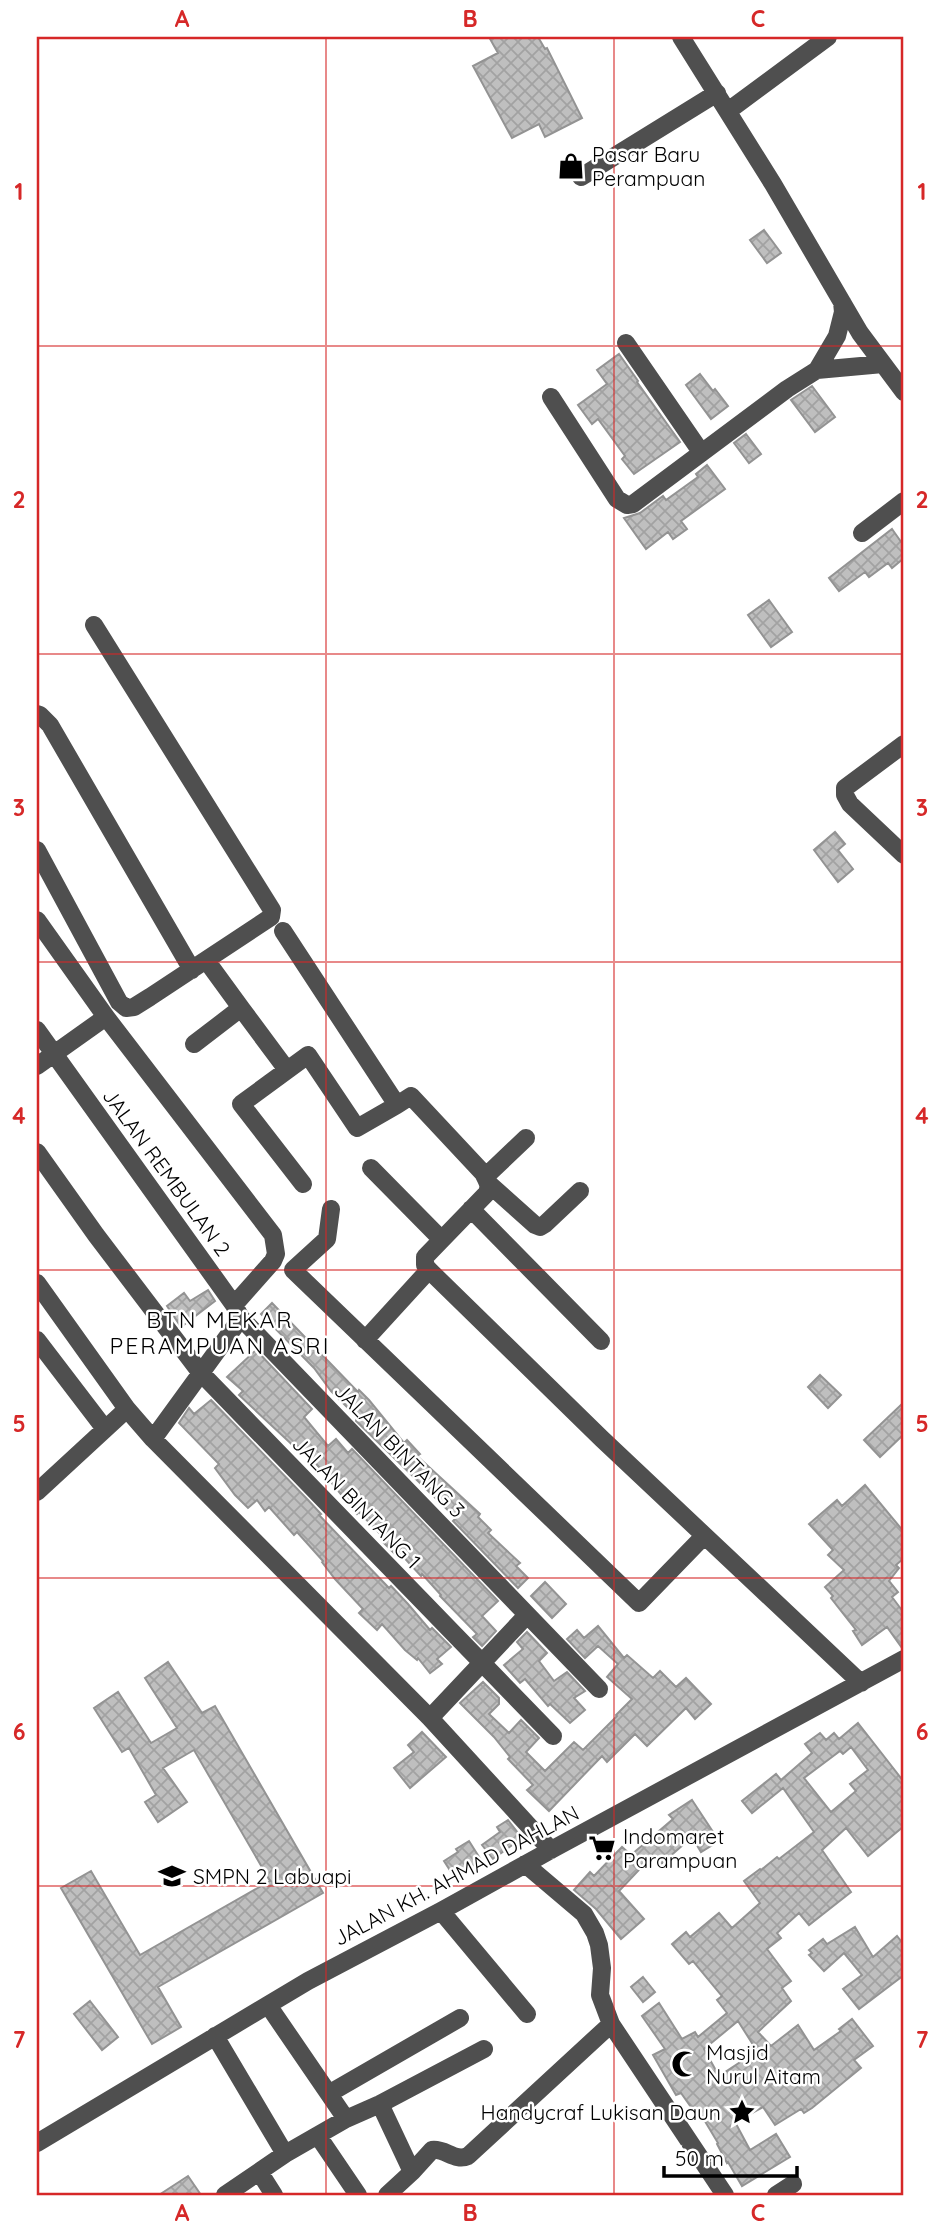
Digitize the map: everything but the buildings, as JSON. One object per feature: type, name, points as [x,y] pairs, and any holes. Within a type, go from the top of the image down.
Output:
[{"type":"street","points":[[681,37],[860,332],[904,392]]},
{"type":"street","points":[[728,111],[828,37]]},
{"type":"street","points":[[581,177],[717,93]]},
{"type":"street","points":[[551,397],[617,499],[626,505],[633,504],[817,370],[837,336],[843,312],[842,302]]},
{"type":"street","points":[[626,342],[701,452]]},
{"type":"street","points":[[817,370],[883,364]]},
{"type":"street","points":[[862,533],[904,501]]},
{"type":"street","points":[[37,850],[119,1002],[126,1008],[134,1007],[271,917],[272,910],[94,625]]},
{"type":"street","points":[[37,714],[50,725],[199,965],[241,1008],[287,1070]]},
{"type":"street","points":[[904,744],[845,788],[845,794],[850,804],[904,855]]},
{"type":"street","points":[[37,920],[106,1017],[274,1235],[276,1254],[272,1261],[153,1439]]},
{"type":"street","points":[[283,931],[397,1105]]},
{"type":"street","points":[[194,1044],[241,1008]]},
{"type":"street","points":[[37,1066],[106,1017]]},
{"type":"street","name":"JALAN REMBULAN 2","points":[[37,1030],[237,1312]]},
{"type":"street","points":[[303,1184],[241,1104],[307,1055],[357,1128],[411,1096],[487,1180],[535,1226],[540,1227],[580,1191]]},
{"type":"street","points":[[487,1180],[526,1138]]},
{"type":"street","name":"JALAN BINTANG 1","points":[[37,1152],[200,1372],[553,1736]]},
{"type":"street","points":[[371,1168],[441,1239]]},
{"type":"street","points":[[487,1180],[489,1190],[441,1239],[425,1258],[425,1265],[704,1536],[861,1683]]},
{"type":"street","points":[[331,1209],[327,1239],[293,1270],[639,1604],[704,1536]]},
{"type":"street","points":[[471,1209],[601,1341]]},
{"type":"street","points":[[365,1340],[429,1270]]},
{"type":"street","points":[[37,1283],[127,1409],[153,1439],[430,1718],[551,1850]]},
{"type":"street","name":"JALAN BINTANG 3","points":[[237,1312],[599,1689]]},
{"type":"street","points":[[39,1348],[105,1429]]},
{"type":"street","points":[[37,1492],[127,1409]]},
{"type":"street","points":[[430,1718],[527,1615]]},
{"type":"street","name":"JALAN KH. AHMAD DAHLAN","points":[[37,2143],[308,1981],[904,1659]]},
{"type":"street","points":[[525,1864],[584,1914],[599,1945],[602,1968],[600,1995],[611,2024],[724,2195]]},
{"type":"street","points":[[441,1911],[527,2014]]},
{"type":"street","points":[[268,2005],[346,2119]]},
{"type":"street","points":[[330,2093],[460,2018]]},
{"type":"street","points":[[387,2195],[435,2149],[459,2158],[468,2156],[611,2024]]},
{"type":"street","points":[[215,2036],[285,2154]]},
{"type":"street","points":[[225,2195],[285,2154],[346,2119],[484,2049]]},
{"type":"street","points":[[380,2104],[412,2172]]},
{"type":"street","points":[[318,2136],[358,2195]]},
{"type":"street","points":[[260,2173],[274,2195]]},
{"type":"street","points":[[776,2195],[793,2184]]},
{"type":"place","name":"Pasar Baru Perampuan","points":[[571,166]]},
{"type":"place","name":"Indomaret Parampuan","points":[[602,1848]]},
{"type":"place","name":"SMPN 2 Labuapi","points":[[172,1876]]},
{"type":"place","name":"Masjid Nurul Aitam","points":[[685,2064]]},
{"type":"place","name":"Handycraf Lukisan Daun","points":[[742,2112]]},
{"type":"district","name":"BTN MEKAR PERAMPUAN ASRI","points":[[220,1332]]}]
